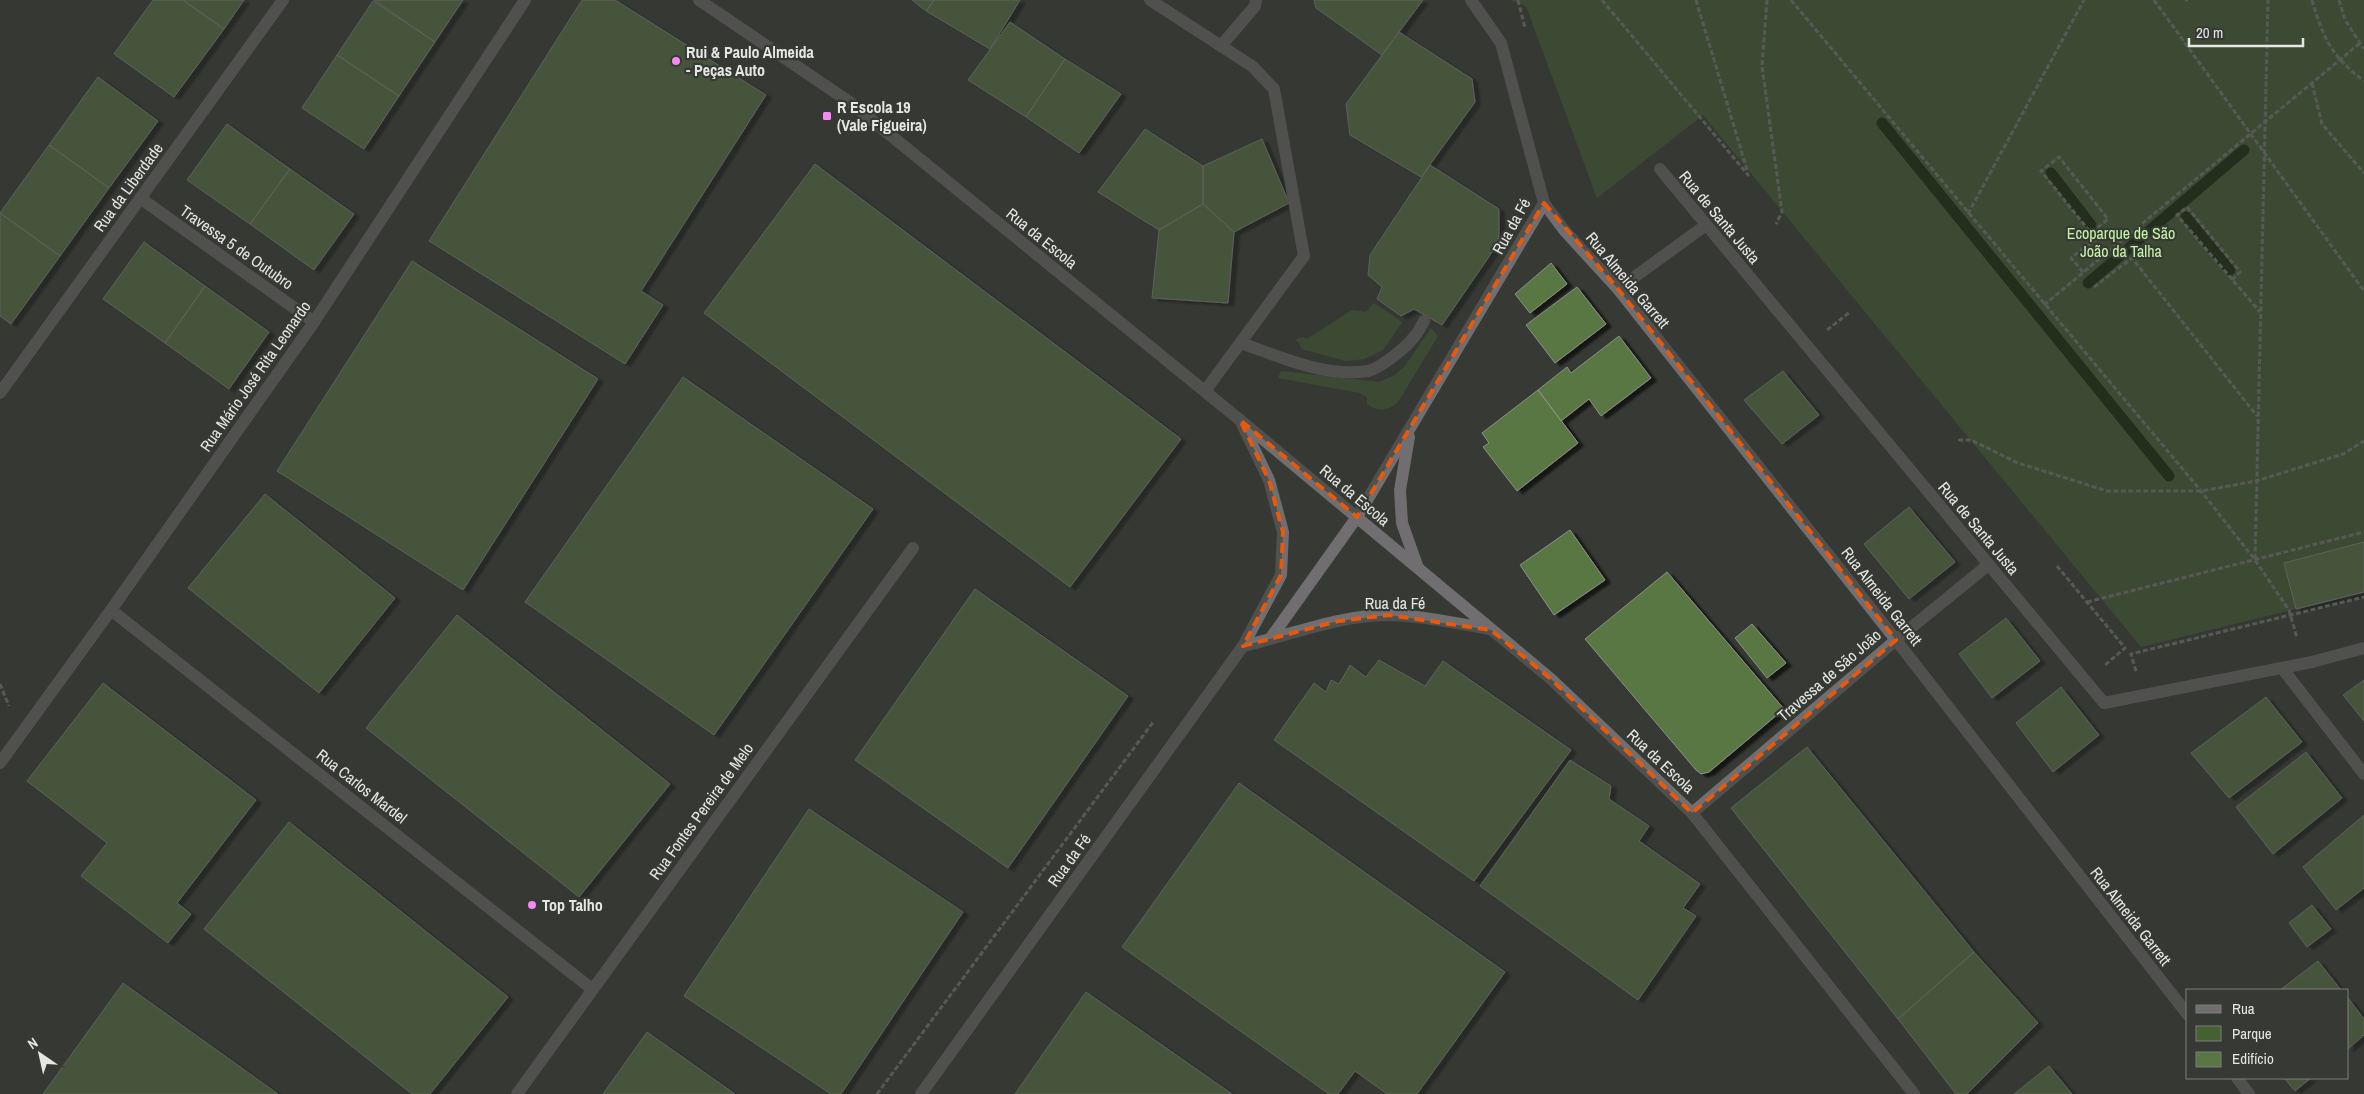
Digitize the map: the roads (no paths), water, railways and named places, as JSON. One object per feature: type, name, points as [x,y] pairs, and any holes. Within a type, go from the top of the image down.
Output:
[{"type":"street","name":"Rua da Liberdade","points":[[0,393],[283,0]]},
{"type":"street","name":"Rua Mário José Rita Leonardo","points":[[0,763],[111,610],[314,322],[525,0]]},
{"type":"street","name":"Rua da Escola","points":[[699,0],[851,103],[1205,391],[1550,679],[1692,813],[1914,1094]]},
{"type":"street","points":[[1150,0],[1252,66],[1274,89],[1304,256],[1205,391]]},
{"type":"street","points":[[1221,46],[1255,6],[1256,0]]},
{"type":"street","name":"Rua da Fé","points":[[1270,639],[1357,517],[1544,204],[1501,43],[1471,0]]},
{"type":"street","name":"Rua de Santa Justa","points":[[1660,169],[2104,703],[2282,668],[2364,648]]},
{"type":"street","name":"Travessa 5 de Outubro","points":[[140,198],[314,322]]},
{"type":"street","name":"Rua Almeida Garrett","points":[[1544,204],[1564,230],[1618,289],[1896,640],[2186,1012]]},
{"type":"street","points":[[1618,289],[1706,225]]},
{"type":"street","points":[[1241,343],[1302,365],[1340,372],[1370,371],[1396,355],[1414,338],[1424,320]]},
{"type":"street","name":"Rua da Fé","points":[[921,1094],[1242,646],[1281,575],[1283,532],[1269,480],[1240,420]]},
{"type":"street","name":"Rua da Fé","points":[[1412,426],[1400,490],[1402,523],[1419,571]]},
{"type":"street","name":"Rua Fontes Pereira de Melo","points":[[517,1094],[592,988],[913,548]]},
{"type":"street","name":"Travessa de São João","points":[[1692,813],[1717,794],[1896,640],[1988,565]]},
{"type":"street","name":"Rua Carlos Mardel","points":[[111,610],[592,988]]},
{"type":"street","name":"Rua da Fé","points":[[1242,646],[1338,621],[1388,615],[1433,619],[1491,630]]},
{"type":"street","points":[[2282,668],[2364,774]]},
{"type":"street","points":[[2238,1079],[2249,1094]]},
{"type":"waterway","points":[[1882,123],[2169,476]]},
{"type":"waterway","points":[[2088,283],[2244,150]]},
{"type":"waterway","points":[[2051,173],[2091,225]]},
{"type":"waterway","points":[[2186,217],[2230,270]]},
{"type":"place","name":"Rui & Paulo Almeida - Peças Auto","points":[[676,61]]},
{"type":"place","name":"R Escola 19 (Vale Figueira)","points":[[827,116]]},
{"type":"place","name":"Top Talho","points":[[532,905]]},
{"type":"park label","name":"Ecoparque de São João da Talha","points":[[2121,242]]}]
